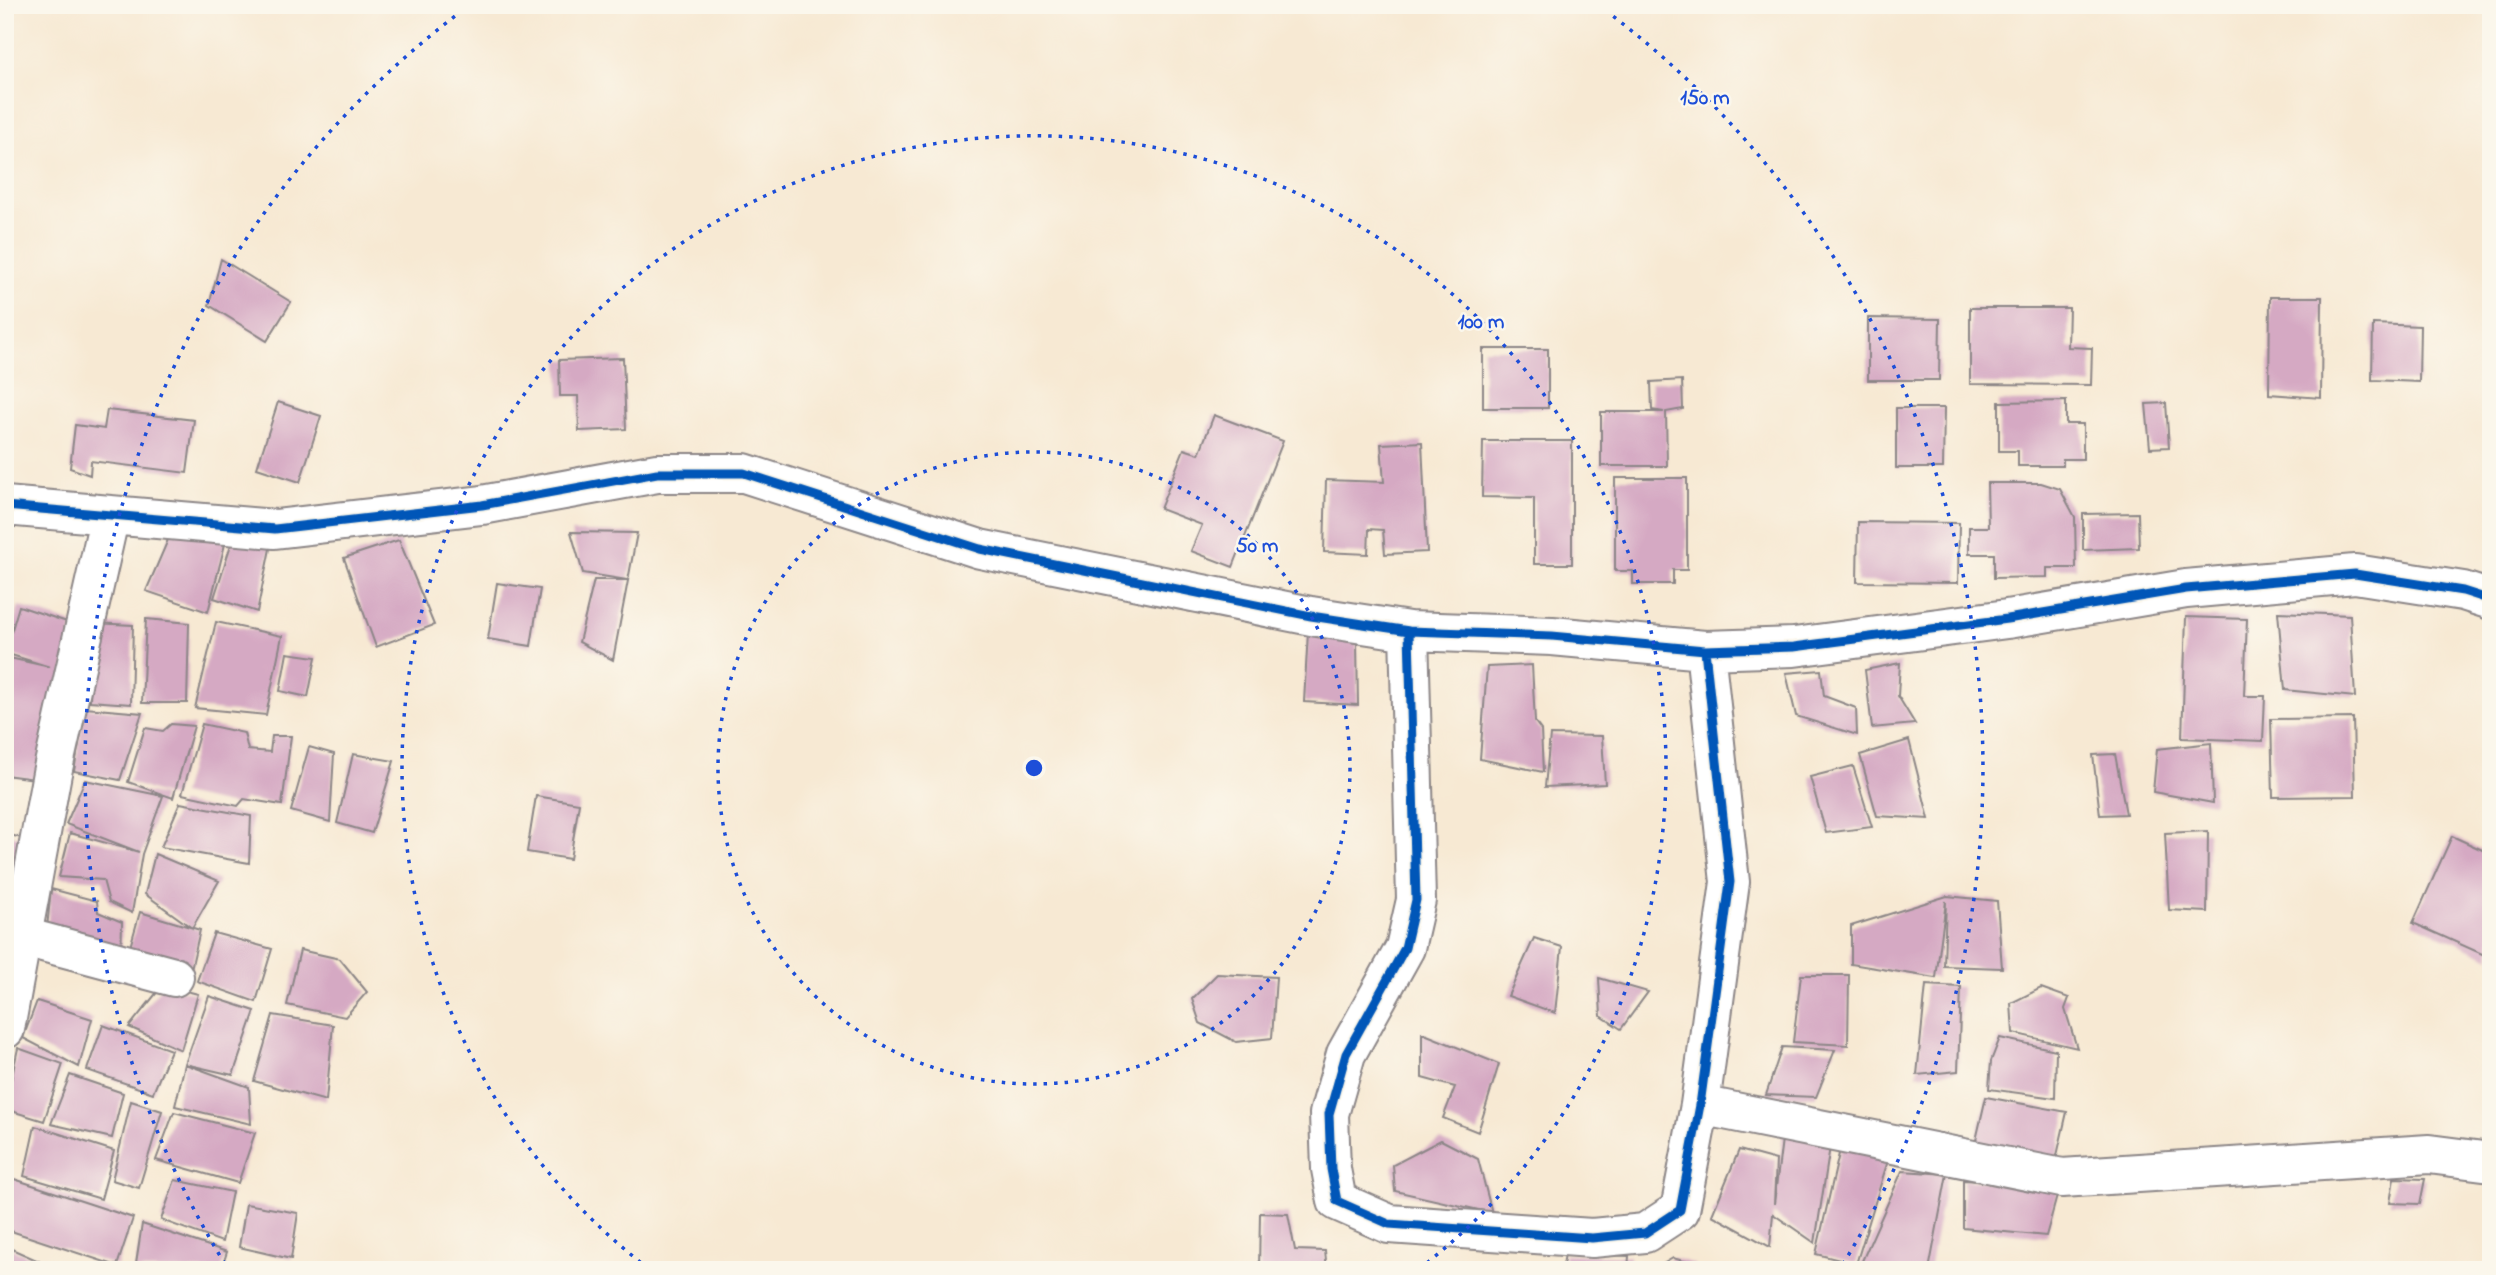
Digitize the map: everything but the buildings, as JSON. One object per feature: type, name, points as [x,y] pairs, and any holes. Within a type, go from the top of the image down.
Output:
[{"type":"street","points":[[5,506],[275,529],[482,505],[657,473],[744,473],[980,549],[1311,616],[1409,631],[1552,636],[1706,650],[1794,647],[2007,619],[2186,589],[2355,574],[2463,591],[2491,600]]},
{"type":"street","points":[[5,1029],[52,773],[110,515]]},
{"type":"street","points":[[1409,631],[1416,900],[1405,948],[1346,1054],[1329,1114],[1331,1169],[1337,1201],[1389,1224],[1592,1238],[1645,1233],[1680,1210],[1700,1105],[1730,882],[1706,650]]},
{"type":"street","points":[[24,937],[174,977]]},
{"type":"street","points":[[1700,1105],[2062,1178],[2429,1154],[2491,1162]]},
{"type":"cycle path","points":[[5,506],[275,529],[482,505],[657,473],[744,473],[980,549],[1311,616],[1409,631],[1552,636],[1705,650],[1794,647],[2007,619],[2186,589],[2355,574],[2463,591],[2491,600]]},
{"type":"cycle path","points":[[1409,631],[1416,900],[1405,948],[1346,1054],[1329,1114],[1331,1169],[1337,1201],[1389,1224],[1592,1238],[1645,1233],[1680,1210],[1700,1105],[1730,882],[1705,650]]}]
